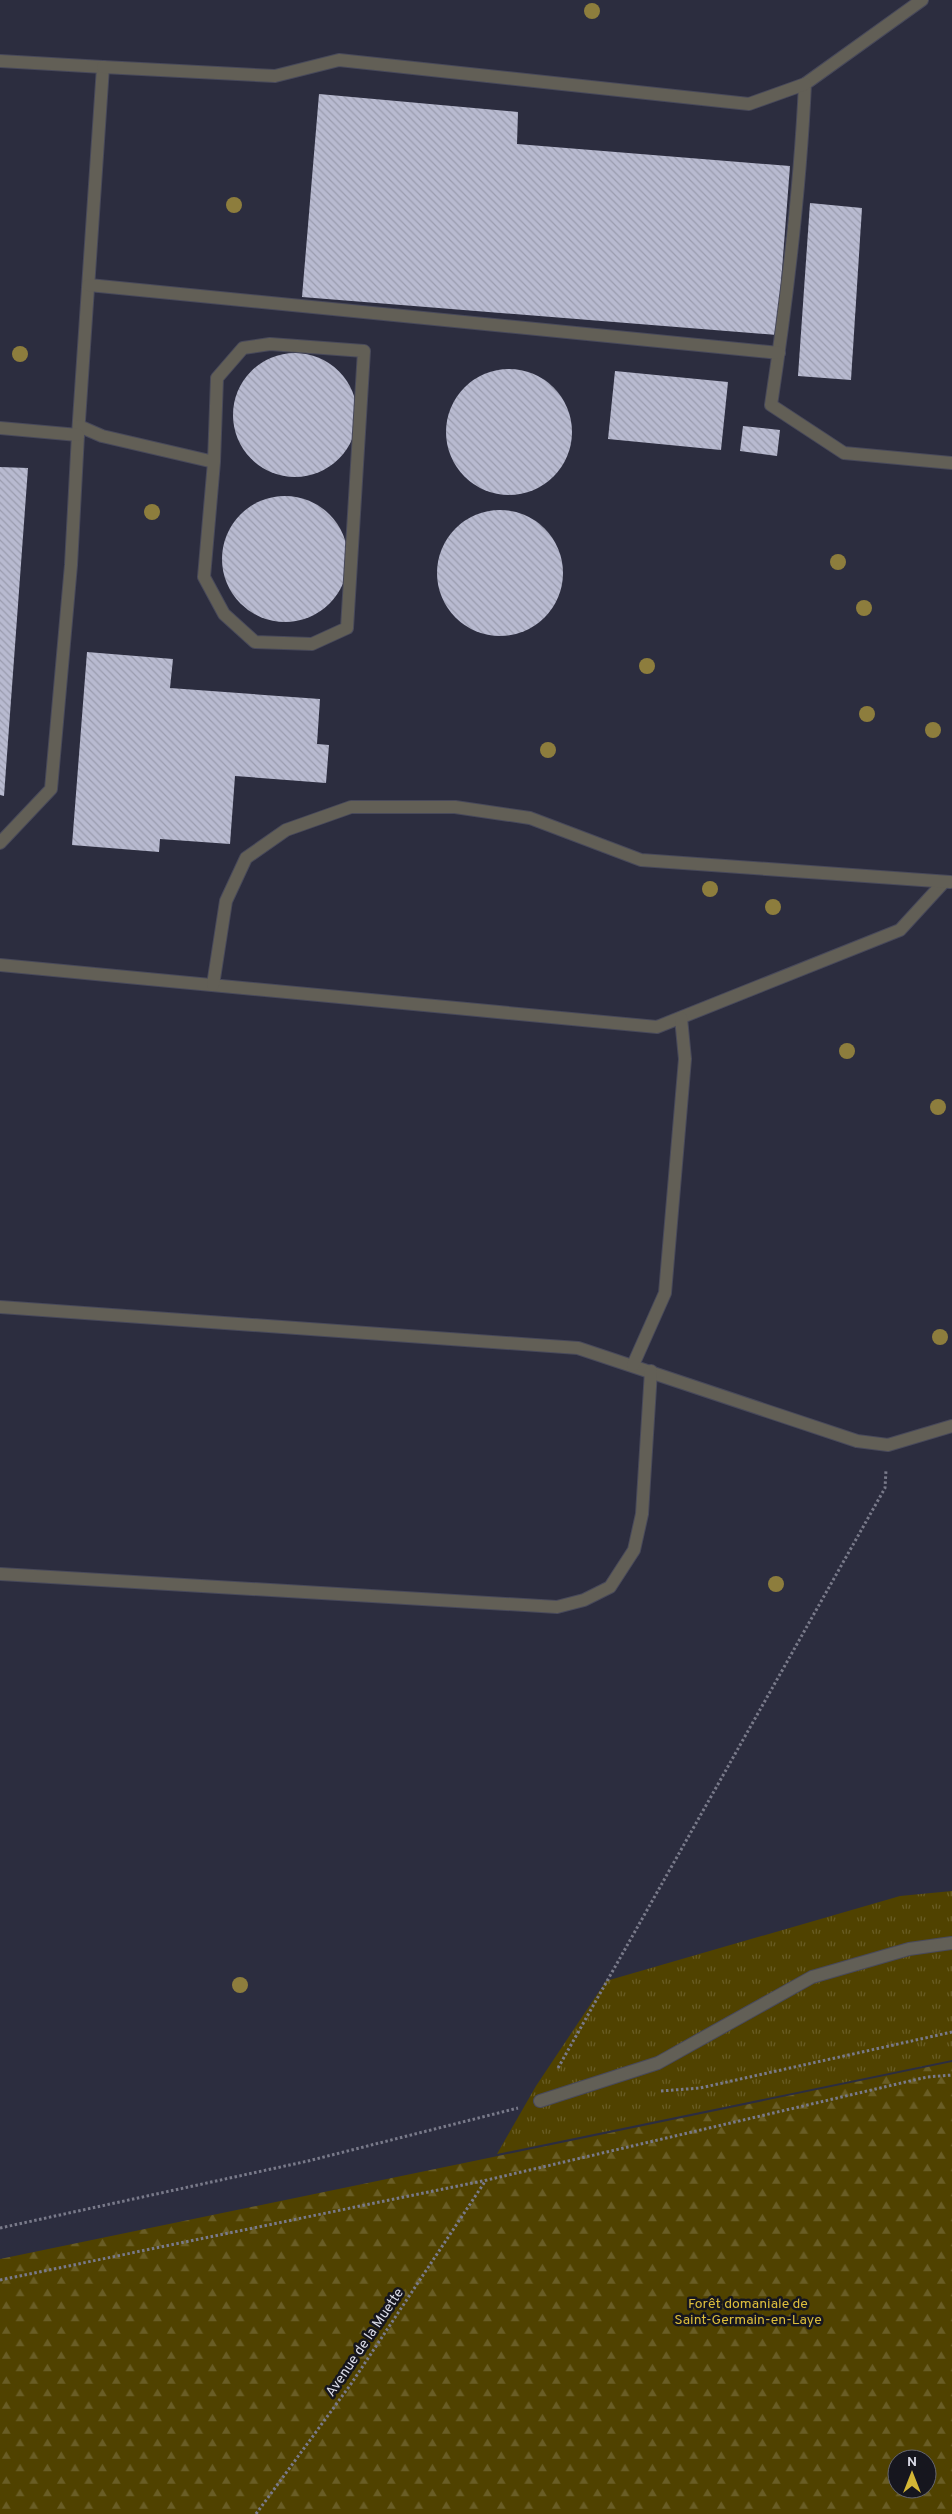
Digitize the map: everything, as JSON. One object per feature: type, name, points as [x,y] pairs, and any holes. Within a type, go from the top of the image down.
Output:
[{"type":"street","points":[[0,61],[275,76],[338,60],[749,104],[805,84],[922,0]]},
{"type":"street","points":[[0,843],[51,789],[72,565],[78,431],[103,67]]},
{"type":"street","points":[[805,84],[802,143],[779,353],[771,405],[844,453],[952,463]]},
{"type":"street","points":[[89,286],[779,353]]},
{"type":"street","points":[[270,344],[364,351],[347,628],[312,644],[255,642],[224,614],[204,577],[214,462],[217,378],[243,348],[270,344]]},
{"type":"street","points":[[0,428],[78,431],[214,462]]},
{"type":"street","points":[[213,985],[226,901],[246,858],[286,830],[351,807],[455,807],[530,818],[640,860],[948,882]]},
{"type":"street","points":[[0,965],[657,1027],[900,930],[948,882]]},
{"type":"street","points":[[633,1365],[665,1293],[685,1059],[681,1018]]},
{"type":"street","points":[[0,1307],[578,1348],[856,1441],[888,1445],[952,1426]]},
{"type":"street","points":[[0,1574],[557,1607],[584,1600],[610,1587],[634,1550],[642,1514],[651,1371]]},
{"type":"street","points":[[540,2101],[658,2063],[812,1977],[909,1949],[952,1943]]},
{"type":"path","points":[[0,2228],[308,2161],[484,2118],[540,2101],[606,1981],[886,1488],[888,1445]]},
{"type":"path","points":[[653,2092],[700,2088],[952,2032]]},
{"type":"path","points":[[0,2280],[487,2180],[927,2077],[952,2075]]},
{"type":"path","name":"Avenue de la Muette","points":[[256,2514],[351,2384],[487,2180]]},
{"type":"green space","points":[[952,1891],[952,2060],[497,2154],[536,2086],[606,1981],[900,1896]]},
{"type":"green space","name":"Forêt domaniale de Saint-Germain-en-Laye","points":[[952,2062],[952,2514],[0,2514],[0,2259]]},
{"type":"building","points":[[319,94],[518,112],[517,144],[790,166],[777,335],[302,297]]},
{"type":"building","points":[[810,203],[862,208],[851,380],[798,376]]},
{"type":"building","points":[[295,353],[319,358],[339,371],[352,391],[357,415],[352,439],[339,459],[319,472],[295,477],[271,472],[251,459],[238,439],[233,415],[238,391],[251,371],[271,358]]},
{"type":"building","points":[[509,369],[533,374],[544,379],[554,387],[562,397],[567,408],[572,432],[567,456],[562,467],[554,477],[544,485],[533,490],[509,495],[485,490],[474,485],[464,477],[456,467],[451,456],[446,432],[451,408],[456,397],[464,387],[474,379],[485,374]]},
{"type":"building","points":[[615,371],[728,382],[721,450],[608,439]]},
{"type":"building","points":[[743,426],[780,430],[777,456],[740,451]]},
{"type":"building","points":[[0,467],[28,468],[4,796],[0,795]]},
{"type":"building","points":[[285,496],[309,501],[329,515],[343,535],[348,559],[343,583],[329,603],[309,617],[285,622],[261,617],[241,603],[227,583],[222,559],[227,535],[241,515],[261,501]]},
{"type":"building","points":[[500,510],[524,515],[544,529],[558,549],[563,573],[558,597],[544,617],[524,631],[500,636],[476,631],[456,617],[442,597],[437,573],[442,549],[456,529],[476,515]]},
{"type":"building","points":[[87,652],[173,659],[170,688],[320,699],[317,744],[329,745],[326,783],[235,776],[230,844],[160,839],[159,852],[72,845]]}]
